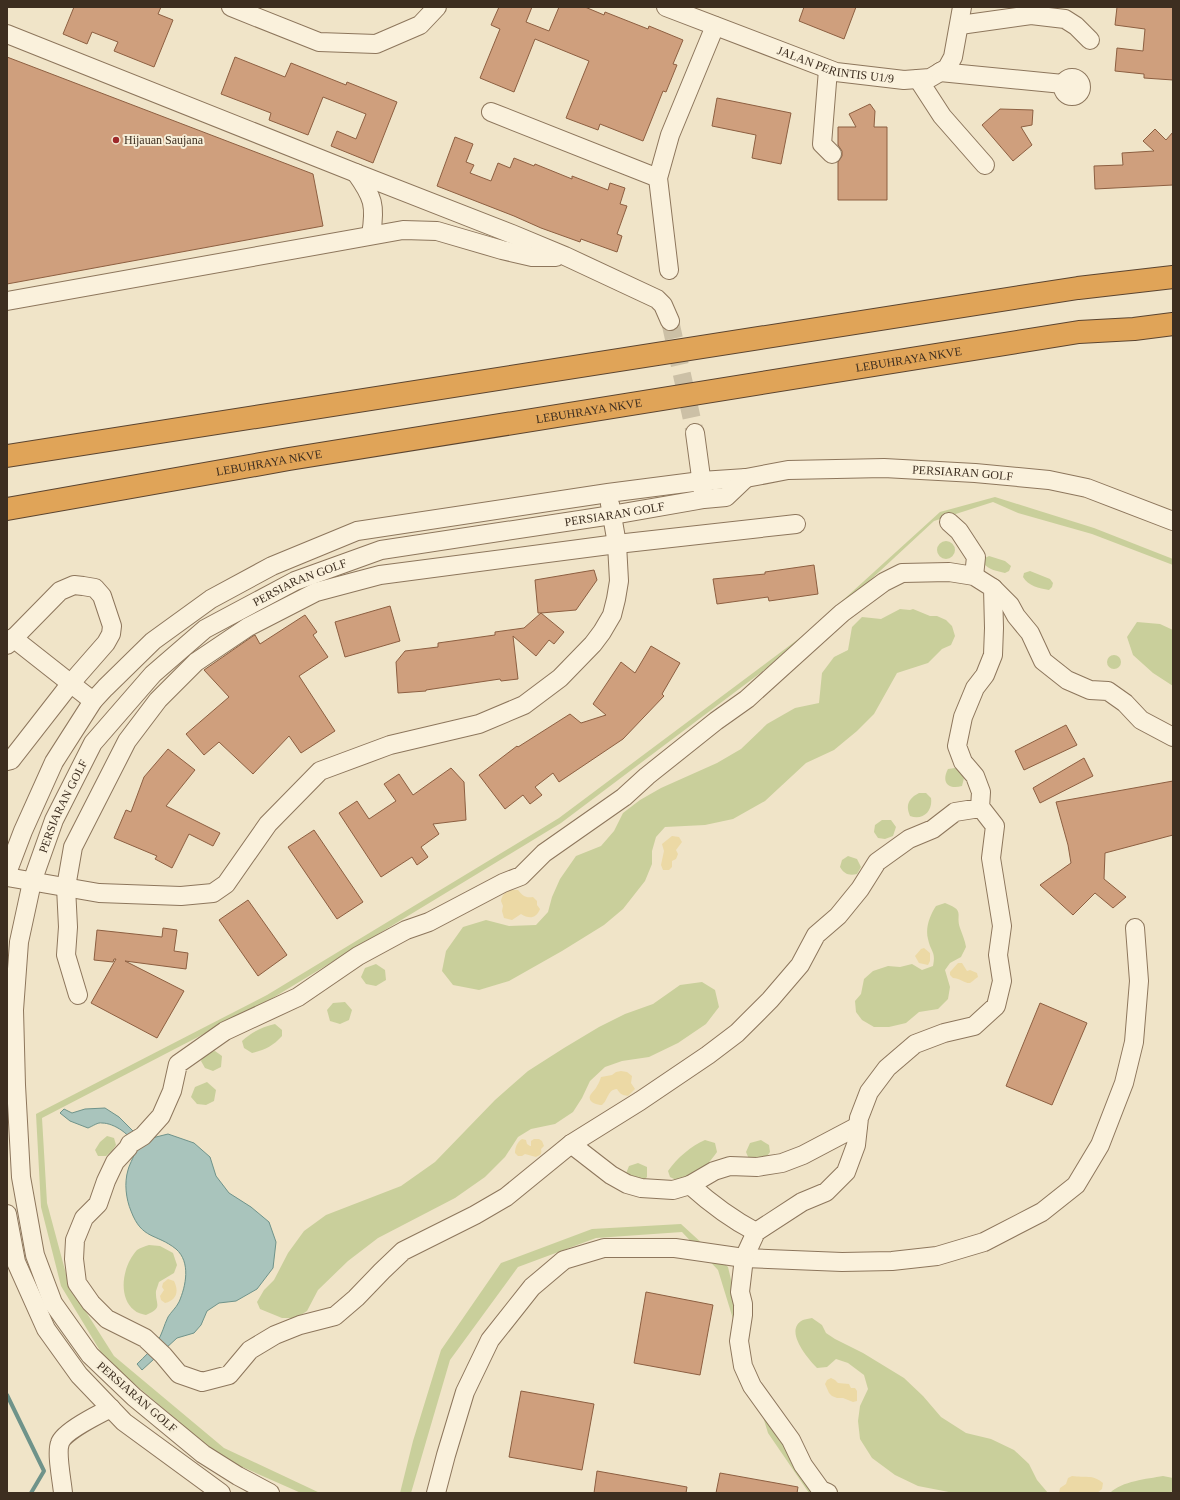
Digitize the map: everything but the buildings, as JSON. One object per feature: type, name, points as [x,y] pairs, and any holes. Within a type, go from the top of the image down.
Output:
[{"type":"highway","points":[[7,456],[1078,288],[1173,277]]},
{"type":"highway","name":"LEBUHRAYA NKVE","points":[[7,509],[289,459],[1071,333],[1134,329],[1173,324]]},
{"type":"street","points":[[231,7],[319,42],[376,44],[420,25],[437,7]]},
{"type":"street","name":"JALAN PERINTIS U1/9","points":[[666,7],[828,70],[904,80],[930,78],[947,68],[953,58],[962,7]]},
{"type":"street","points":[[960,25],[1031,15],[1058,18],[1065,19],[1076,26],[1090,40]]},
{"type":"street","points":[[669,270],[658,178],[670,135],[715,26]]},
{"type":"street","points":[[7,34],[565,256],[656,299],[663,305],[670,321]]},
{"type":"street","points":[[828,70],[822,144],[832,154]]},
{"type":"street","points":[[940,72],[1063,84]]},
{"type":"street","points":[[918,79],[942,116],[985,165]]},
{"type":"street","points":[[491,112],[658,178]]},
{"type":"street","points":[[356,173],[367,189],[374,205],[374,219],[371,235]]},
{"type":"street","points":[[7,301],[404,230],[437,231],[532,257],[565,256]]},
{"type":"street","points":[[695,433],[704,499]]},
{"type":"street","name":"PERSIARAN GOLF","points":[[7,873],[23,831],[54,762],[93,701],[153,641],[211,599],[272,566],[356,531],[608,493],[701,481],[746,478],[788,470],[884,468],[1049,480],[1087,488],[1172,520]]},
{"type":"street","name":"PERSIARAN GOLF","points":[[270,1493],[238,1476],[203,1454],[134,1397],[90,1355],[54,1303],[35,1255],[21,1177],[14,1010],[20,942],[32,882],[54,820],[93,744],[153,674],[205,630],[295,581],[381,550],[612,515],[704,499],[726,497],[746,478]]},
{"type":"street","points":[[7,877],[99,893],[173,896],[213,893],[226,884],[268,824],[320,770],[390,745],[479,724],[524,705],[560,678],[593,644],[612,615],[618,581],[617,544],[608,493]]},
{"type":"street","points":[[949,522],[959,531],[976,557],[974,576]]},
{"type":"street","points":[[78,995],[66,954],[68,927],[66,887],[73,847],[127,741],[158,700],[196,662],[248,627],[316,592],[380,575],[617,544],[796,524]]},
{"type":"street","points":[[980,808],[955,812],[933,829],[909,839],[877,862],[860,889],[838,916],[816,936],[800,965],[770,1000],[737,1033],[708,1055],[640,1102],[571,1144],[506,1197],[476,1215],[403,1251],[382,1270],[356,1298],[334,1316],[300,1325],[275,1335],[250,1350],[229,1375],[202,1382],[179,1374],[145,1338],[107,1319],[90,1303],[77,1283],[74,1259],[75,1240],[84,1218],[98,1204],[106,1181],[115,1162],[161,1116],[172,1091],[178,1064],[224,1031],[298,997],[358,956],[406,930],[429,922],[503,883],[521,876],[544,853],[624,796],[716,721],[747,699],[842,613],[884,582],[902,573],[925,571],[949,572],[974,576],[993,588],[1010,605],[1016,616],[1030,633],[1043,661],[1067,680],[1090,690],[1108,691],[1126,703],[1141,720],[1173,737]]},
{"type":"street","points":[[7,762],[11,760],[71,683],[106,643],[111,634],[112,626],[102,596],[95,588],[74,585],[60,591],[10,641],[71,683],[93,701]]},
{"type":"street","points":[[828,1493],[821,1490],[803,1465],[791,1440],[752,1386],[743,1366],[739,1341],[743,1315],[743,1304],[740,1292],[744,1258],[756,1232],[802,1202],[826,1192],[846,1172],[856,1145],[859,1118],[869,1092],[887,1068],[915,1044],[944,1033],[974,1026],[996,1006],[1002,981],[998,954],[1002,926],[991,858],[995,826],[980,808],[981,792],[975,776],[963,762],[957,746],[963,717],[975,688],[986,675],[993,655],[993,588]]},
{"type":"street","points":[[436,1493],[465,1392],[490,1340],[532,1287],[564,1260],[604,1248],[675,1248],[744,1258],[842,1262],[892,1261],[937,1256],[984,1242],[1042,1212],[1076,1185],[1100,1145],[1124,1083],[1134,1042],[1139,981],[1135,928]]},
{"type":"street","points":[[571,1144],[611,1175],[627,1184],[642,1188],[673,1190],[690,1185],[714,1171],[730,1166],[757,1167],[782,1163],[803,1155],[858,1126]]},
{"type":"street","points":[[690,1185],[719,1210],[756,1232]]},
{"type":"street","name":"PERSIARAN GOLF","points":[[7,1214],[16,1262],[46,1329],[79,1375],[124,1422],[221,1493]]},
{"type":"street","points":[[63,1493],[59,1452],[60,1442],[69,1432],[111,1408]]},
{"type":"street","points":[[135,1429],[152,1412]]},
{"type":"green space","points":[[995,497],[1094,528],[1173,559],[1173,565],[1092,534],[1018,513],[993,502],[934,521],[812,634],[561,823],[271,999],[42,1118],[47,1203],[69,1285],[114,1356],[224,1448],[320,1493],[301,1493],[222,1458],[105,1359],[61,1286],[41,1207],[36,1114],[267,995],[559,818],[809,631],[940,512]]},
{"type":"green space","points":[[946,541],[952,544],[955,550],[952,556],[946,559],[940,556],[937,550],[940,544]]},
{"type":"green space","points":[[989,556],[1005,561],[1011,566],[1009,571],[1005,573],[990,569],[983,563],[985,558]]},
{"type":"green space","points":[[1030,571],[1050,579],[1053,583],[1052,587],[1049,590],[1028,583],[1023,577],[1024,573]]},
{"type":"green space","points":[[900,609],[913,609],[930,616],[937,616],[946,620],[952,626],[955,636],[951,645],[942,649],[928,663],[897,673],[874,714],[857,731],[834,750],[806,763],[765,801],[733,819],[705,825],[665,827],[656,837],[652,851],[652,864],[645,881],[623,909],[604,925],[509,981],[479,990],[453,985],[442,971],[446,951],[463,927],[486,920],[509,926],[536,925],[548,912],[552,897],[560,879],[576,856],[601,846],[614,831],[623,813],[640,800],[661,788],[717,763],[741,749],[767,724],[795,708],[819,703],[822,673],[834,657],[848,650],[852,627],[862,617],[881,619]]},
{"type":"green space","points":[[1137,622],[1160,624],[1173,630],[1173,686],[1153,673],[1133,655],[1127,637]]},
{"type":"green space","points":[[1111,655],[1117,655],[1121,659],[1121,665],[1117,669],[1111,669],[1107,665],[1107,659]]},
{"type":"green space","points":[[955,768],[961,772],[964,778],[962,786],[953,787],[947,784],[945,778],[948,769]]},
{"type":"green space","points":[[919,793],[926,793],[931,798],[929,811],[923,816],[910,816],[908,808],[909,802]]},
{"type":"green space","points":[[882,820],[891,820],[896,827],[893,836],[885,839],[878,838],[874,832],[875,825]]},
{"type":"green space","points":[[848,856],[857,859],[861,867],[857,874],[847,874],[840,867],[842,860]]},
{"type":"green space","points":[[945,903],[956,908],[958,911],[960,928],[966,947],[961,957],[950,963],[945,970],[950,987],[948,999],[938,1009],[919,1012],[906,1023],[889,1027],[874,1027],[862,1020],[856,1012],[855,1001],[861,994],[864,979],[873,971],[888,966],[900,967],[912,964],[922,970],[933,966],[934,955],[927,935],[928,926],[930,917],[936,906]]},
{"type":"green space","points":[[376,964],[385,970],[386,980],[376,986],[366,984],[361,977],[365,968]]},
{"type":"green space","points":[[702,982],[715,990],[719,1007],[706,1024],[678,1043],[649,1057],[622,1061],[605,1067],[590,1081],[573,1112],[555,1124],[531,1129],[518,1137],[505,1157],[485,1177],[455,1198],[378,1238],[348,1261],[318,1290],[307,1311],[296,1318],[282,1318],[260,1309],[257,1302],[264,1290],[274,1280],[288,1253],[304,1231],[326,1215],[401,1186],[435,1162],[495,1100],[528,1071],[564,1048],[599,1027],[625,1014],[653,1004],[680,985]]},
{"type":"green space","points":[[345,1002],[352,1010],[349,1020],[340,1024],[330,1021],[327,1010],[333,1003]]},
{"type":"green space","points":[[275,1024],[282,1030],[282,1036],[272,1045],[252,1053],[244,1048],[242,1041],[257,1030]]},
{"type":"green space","points":[[215,1051],[222,1056],[221,1067],[213,1071],[205,1068],[201,1061],[205,1053]]},
{"type":"green space","points":[[207,1082],[216,1090],[214,1101],[206,1105],[197,1104],[191,1097],[195,1087]]},
{"type":"green space","points":[[107,1136],[114,1138],[116,1145],[106,1156],[98,1156],[95,1150],[100,1142]]},
{"type":"green space","points":[[705,1140],[715,1143],[717,1152],[708,1163],[691,1176],[678,1181],[670,1177],[668,1171],[676,1162],[690,1149]]},
{"type":"green space","points":[[761,1140],[769,1145],[770,1152],[765,1159],[749,1159],[746,1152],[750,1143]]},
{"type":"green space","points":[[638,1163],[647,1167],[647,1177],[641,1183],[625,1176],[629,1166]]},
{"type":"green space","points":[[681,1224],[728,1267],[750,1359],[778,1435],[818,1493],[809,1493],[768,1433],[718,1270],[682,1232],[596,1238],[518,1267],[450,1360],[411,1493],[400,1493],[413,1441],[441,1350],[501,1263],[592,1229]]},
{"type":"green space","points":[[149,1245],[160,1246],[173,1253],[177,1265],[174,1273],[159,1282],[156,1291],[157,1308],[146,1315],[137,1312],[129,1304],[125,1297],[124,1280],[125,1272],[132,1256],[137,1250]]},
{"type":"green space","points":[[812,1318],[822,1325],[826,1333],[835,1339],[863,1353],[904,1378],[923,1396],[941,1417],[966,1433],[991,1439],[1014,1450],[1029,1464],[1037,1480],[1048,1493],[954,1493],[918,1486],[895,1475],[872,1458],[860,1439],[858,1421],[860,1406],[868,1389],[864,1375],[848,1363],[836,1359],[827,1367],[817,1368],[813,1364],[799,1344],[795,1330],[797,1325],[803,1320]]},
{"type":"green space","points":[[1163,1476],[1173,1478],[1173,1493],[1110,1493],[1128,1483]]},
{"type":"sand","points":[[672,836],[679,837],[682,842],[676,850],[678,854],[676,859],[672,861],[672,867],[669,870],[663,870],[661,865],[664,851],[662,844]]},
{"type":"sand","points":[[511,890],[518,890],[524,896],[533,897],[537,901],[537,905],[540,909],[536,915],[527,917],[521,914],[512,920],[504,918],[501,899],[504,894]]},
{"type":"sand","points":[[924,948],[930,953],[930,961],[928,965],[919,963],[915,956],[921,949]]},
{"type":"sand","points":[[958,963],[962,963],[967,971],[970,970],[977,973],[978,977],[970,983],[953,978],[950,975],[950,972]]},
{"type":"sand","points":[[621,1071],[627,1072],[632,1076],[631,1083],[635,1089],[628,1096],[621,1094],[617,1089],[611,1091],[602,1105],[591,1101],[590,1096],[597,1087],[601,1077],[612,1075]]},
{"type":"sand","points":[[522,1139],[526,1140],[527,1144],[530,1146],[531,1141],[534,1139],[539,1139],[542,1141],[544,1146],[541,1149],[541,1154],[536,1157],[525,1154],[518,1156],[515,1153],[515,1149]]},
{"type":"sand","points":[[168,1279],[174,1281],[177,1292],[172,1300],[165,1303],[161,1300],[160,1296],[164,1290],[162,1287],[163,1283]]},
{"type":"sand","points":[[831,1378],[838,1383],[849,1384],[851,1388],[855,1388],[857,1391],[857,1401],[853,1402],[832,1396],[825,1384],[827,1380]]},
{"type":"sand","points":[[1072,1476],[1096,1478],[1103,1483],[1102,1489],[1097,1493],[1059,1493],[1060,1488],[1066,1484],[1068,1478]]},
{"type":"water","points":[[105,1108],[119,1117],[135,1133],[148,1139],[168,1134],[194,1143],[210,1157],[216,1176],[229,1193],[251,1207],[269,1222],[276,1242],[273,1268],[257,1289],[236,1301],[219,1303],[207,1311],[201,1325],[194,1333],[177,1338],[142,1370],[137,1364],[157,1342],[168,1317],[179,1302],[184,1289],[186,1274],[184,1261],[181,1254],[169,1244],[145,1232],[135,1220],[131,1211],[126,1186],[128,1170],[134,1156],[135,1147],[130,1138],[122,1130],[112,1125],[100,1123],[88,1128],[70,1121],[60,1113],[64,1109],[72,1113],[85,1109]]},
{"type":"waterway","points":[[7,1395],[44,1471],[31,1493]]},
{"type":"tunnel","points":[[670,321],[695,433]]},
{"type":"place","name":"Hijauan Saujana","points":[[116,140]]}]
